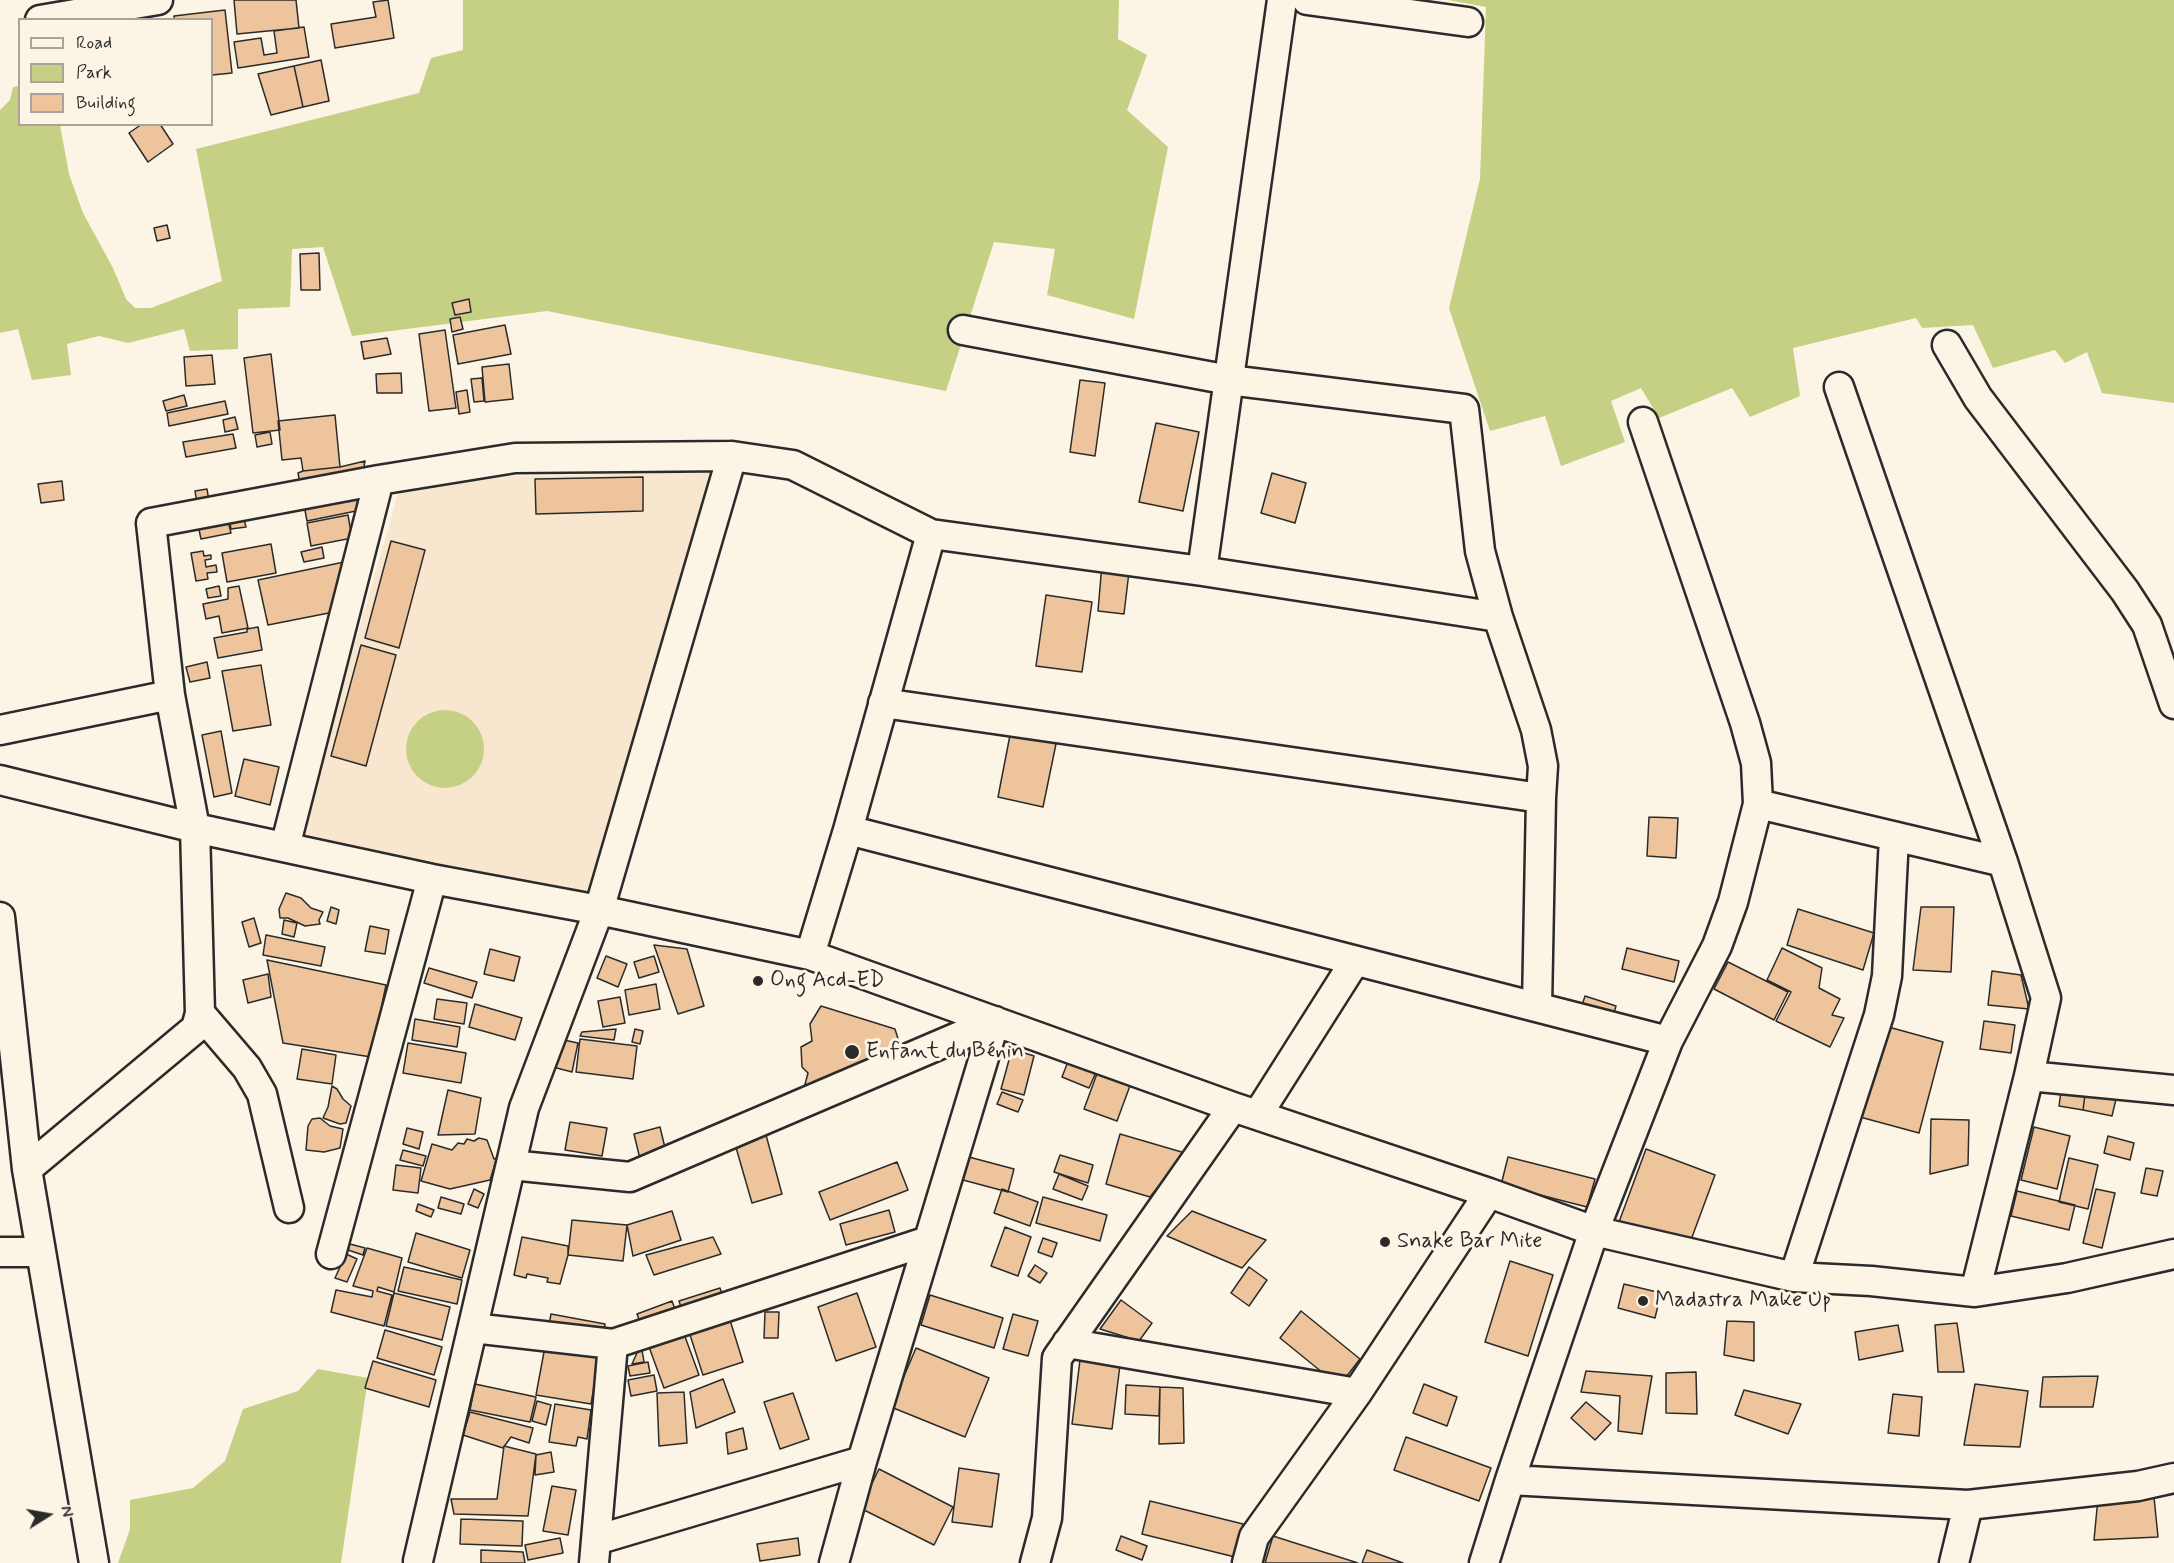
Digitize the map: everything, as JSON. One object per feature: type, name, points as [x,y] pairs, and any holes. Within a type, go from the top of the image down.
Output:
[{"type":"street","points":[[26,18],[28,0]]},
{"type":"street","points":[[52,18],[158,0]]},
{"type":"street","points":[[1202,571],[1282,0]]},
{"type":"street","points":[[1307,0],[1468,22]]},
{"type":"street","points":[[963,330],[1229,380],[1464,409],[1480,551],[1498,617],[1536,730],[1543,766],[1537,1007]]},
{"type":"street","points":[[1947,345],[1978,398],[2125,591],[2147,625],[2174,704]]},
{"type":"street","points":[[1839,387],[2002,862],[2046,998],[1975,1292]]},
{"type":"street","points":[[1485,1563],[1510,1480],[1593,1231],[1668,1041],[1717,946],[1733,902],[1758,804],[1756,763],[1745,723],[1643,422]]},
{"type":"street","points":[[27,1169],[196,1028],[200,1013],[195,828],[170,695],[151,523],[380,480],[515,458],[732,456],[794,465],[931,534],[1202,571],[1498,617]]},
{"type":"street","points":[[418,1561],[524,1108],[599,910],[732,456]]},
{"type":"street","points":[[285,847],[380,480]]},
{"type":"street","points":[[810,955],[848,830],[931,534]]},
{"type":"street","points":[[0,730],[170,695]]},
{"type":"street","points":[[883,703],[1541,798]]},
{"type":"street","points":[[0,780],[195,828],[432,879],[599,910],[810,955],[1246,1111],[1489,1193],[1593,1231],[1794,1277],[1871,1281],[1975,1292],[2067,1278],[2174,1254]]},
{"type":"street","points":[[1758,804],[2002,862]]},
{"type":"street","points":[[848,830],[1668,1041]]},
{"type":"street","points":[[1794,1277],[1879,1015],[1887,975],[1894,837]]},
{"type":"street","points":[[331,1254],[432,879]]},
{"type":"street","points":[[0,917],[27,1169],[94,1563]]},
{"type":"street","points":[[1035,1563],[1047,1518],[1057,1358],[1246,1111],[1355,961]]},
{"type":"street","points":[[200,1013],[247,1068],[262,1094],[289,1208]]},
{"type":"street","points":[[511,1165],[630,1177],[994,1021]]},
{"type":"street","points":[[834,1563],[862,1461],[994,1021]]},
{"type":"street","points":[[2029,1076],[2174,1090]]},
{"type":"street","points":[[1247,1563],[1254,1537],[1357,1393],[1489,1193]]},
{"type":"street","points":[[473,1328],[613,1344],[928,1241]]},
{"type":"street","points":[[0,1252],[40,1252]]},
{"type":"street","points":[[1067,1343],[1357,1393]]},
{"type":"street","points":[[613,1344],[595,1551],[862,1461]]},
{"type":"street","points":[[1510,1480],[1968,1505],[2138,1486],[2174,1478]]},
{"type":"street","points":[[1954,1563],[1968,1505]]},
{"type":"shaded area","points":[[713,472],[584,909],[296,849],[398,494],[477,477]]},
{"type":"green space","points":[[463,0],[1119,0],[1118,39],[1147,55],[1127,110],[1168,147],[1134,319],[1047,295],[1055,249],[994,242],[946,391],[547,311],[352,336],[323,247],[292,249],[290,307],[238,309],[238,349],[190,351],[184,329],[128,343],[99,336],[67,344],[71,375],[32,380],[18,329],[0,333],[0,110],[10,100],[13,87],[18,86],[18,126],[60,126],[69,174],[83,213],[113,268],[126,299],[135,308],[151,308],[222,281],[196,149],[419,93],[431,58],[463,50]]},
{"type":"green space","points":[[1448,0],[2174,0],[2174,403],[2102,393],[2087,352],[2065,363],[2055,350],[1993,368],[1973,325],[1922,328],[1916,318],[1793,348],[1800,396],[1750,417],[1732,388],[1659,418],[1641,388],[1611,401],[1625,442],[1561,466],[1545,416],[1490,431],[1449,308],[1480,179],[1486,7]]},
{"type":"green space","points":[[445,710],[460,713],[473,721],[481,734],[484,749],[481,764],[473,777],[460,785],[445,788],[430,785],[417,777],[409,764],[406,749],[409,734],[417,721],[430,713]]},
{"type":"green space","points":[[318,1369],[368,1378],[341,1563],[118,1563],[130,1529],[130,1500],[193,1488],[225,1461],[243,1409],[298,1391]]},
{"type":"building","points":[[234,0],[296,0],[299,28],[237,34]]},
{"type":"building","points":[[388,0],[394,38],[335,48],[331,24],[376,17],[373,2]]},
{"type":"building","points":[[225,10],[232,73],[213,75],[213,18],[174,18],[174,16]]},
{"type":"building","points":[[304,27],[309,57],[238,68],[234,42],[261,38],[264,55],[277,53],[274,31]]},
{"type":"building","points":[[321,60],[329,101],[303,107],[294,66]]},
{"type":"building","points":[[294,66],[303,107],[271,115],[258,74]]},
{"type":"building","points":[[139,126],[161,126],[173,144],[148,162],[129,133]]},
{"type":"building","points":[[167,225],[170,238],[157,241],[154,228]]},
{"type":"building","points":[[319,253],[320,290],[301,290],[300,254]]},
{"type":"building","points":[[469,299],[471,312],[455,315],[452,303]]},
{"type":"building","points":[[460,317],[463,329],[452,332],[450,319]]},
{"type":"building","points":[[505,325],[511,354],[458,364],[453,335]]},
{"type":"building","points":[[445,330],[456,408],[429,411],[419,334]]},
{"type":"building","points":[[387,338],[391,354],[364,359],[361,342]]},
{"type":"building","points":[[271,354],[280,430],[253,433],[244,358]]},
{"type":"building","points":[[212,355],[215,384],[186,386],[184,357]]},
{"type":"building","points":[[509,364],[513,399],[485,402],[482,367]]},
{"type":"building","points":[[401,373],[402,393],[377,393],[376,374]]},
{"type":"building","points":[[482,378],[484,401],[474,402],[471,379]]},
{"type":"building","points":[[1080,380],[1105,383],[1095,456],[1070,452]]},
{"type":"building","points":[[467,390],[470,412],[459,414],[456,392]]},
{"type":"building","points":[[184,395],[187,406],[166,411],[163,401]]},
{"type":"building","points":[[225,401],[228,414],[169,426],[167,413]]},
{"type":"building","points":[[335,415],[340,467],[303,471],[301,458],[282,460],[278,421]]},
{"type":"building","points":[[235,417],[238,429],[225,432],[223,420]]},
{"type":"building","points":[[1156,423],[1199,432],[1183,511],[1139,502]]},
{"type":"building","points":[[270,432],[272,444],[257,447],[255,435]]},
{"type":"building","points":[[233,434],[236,448],[186,457],[183,442]]},
{"type":"building","points":[[365,461],[356,511],[307,521],[298,473]]},
{"type":"building","points":[[1272,473],[1306,483],[1295,523],[1261,513]]},
{"type":"building","points":[[643,477],[643,511],[536,514],[535,479]]},
{"type":"building","points":[[62,481],[64,500],[41,503],[38,484]]},
{"type":"building","points":[[207,489],[209,501],[197,503],[195,491]]},
{"type":"building","points":[[224,504],[231,533],[201,539],[195,511]]},
{"type":"building","points":[[243,515],[246,527],[231,529],[229,517]]},
{"type":"building","points":[[348,515],[352,538],[311,546],[307,523]]},
{"type":"building","points":[[391,541],[425,550],[399,648],[365,638]]},
{"type":"building","points":[[271,544],[276,573],[227,582],[222,553]]},
{"type":"building","points":[[322,547],[324,558],[304,562],[301,552]]},
{"type":"building","points":[[203,551],[204,556],[211,555],[211,559],[205,560],[206,567],[216,565],[217,572],[207,573],[208,579],[196,581],[191,553]]},
{"type":"building","points":[[1103,552],[1131,555],[1124,614],[1098,611]]},
{"type":"building","points":[[344,562],[354,608],[268,625],[258,580]]},
{"type":"building","points":[[219,586],[221,596],[208,598],[206,589]]},
{"type":"building","points":[[239,586],[248,628],[222,633],[219,616],[206,619],[203,604],[228,599],[228,588]]},
{"type":"building","points":[[1046,595],[1092,602],[1082,672],[1036,666]]},
{"type":"building","points":[[258,627],[262,650],[218,658],[214,638],[247,632],[247,629]]},
{"type":"building","points":[[361,645],[396,655],[366,766],[331,756]]},
{"type":"building","points":[[207,662],[210,678],[190,682],[186,667]]},
{"type":"building","points":[[261,665],[271,725],[233,731],[222,671]]},
{"type":"building","points":[[1011,730],[1057,739],[1043,807],[998,797]]},
{"type":"building","points":[[221,731],[232,793],[214,797],[202,735]]},
{"type":"building","points":[[244,759],[279,767],[270,805],[235,796]]},
{"type":"building","points":[[1649,817],[1678,818],[1676,858],[1647,856]]},
{"type":"building","points":[[286,893],[301,898],[311,908],[323,912],[319,920],[320,924],[305,926],[288,918],[280,918],[279,909]]},
{"type":"building","points":[[331,907],[339,910],[336,924],[327,921]]},
{"type":"building","points":[[1921,907],[1954,907],[1951,972],[1913,970]]},
{"type":"building","points":[[1798,909],[1874,933],[1863,970],[1787,945]]},
{"type":"building","points":[[254,918],[261,943],[249,947],[242,922]]},
{"type":"building","points":[[284,920],[297,923],[294,937],[282,934]]},
{"type":"building","points":[[370,926],[389,930],[385,954],[365,951]]},
{"type":"building","points":[[266,935],[325,947],[321,966],[263,955]]},
{"type":"building","points":[[654,945],[687,949],[704,1006],[678,1014]]},
{"type":"building","points":[[1627,948],[1679,961],[1674,982],[1622,969]]},
{"type":"building","points":[[1782,948],[1822,968],[1819,988],[1840,999],[1832,1015],[1844,1018],[1830,1047],[1776,1021],[1791,992],[1767,980]]},
{"type":"building","points":[[490,949],[520,957],[514,981],[484,974]]},
{"type":"building","points":[[606,956],[627,964],[618,987],[597,978]]},
{"type":"building","points":[[654,956],[659,972],[639,978],[634,962]]},
{"type":"building","points":[[267,960],[386,985],[371,1057],[283,1043]]},
{"type":"building","points":[[1728,962],[1788,992],[1774,1020],[1714,989]]},
{"type":"building","points":[[429,968],[477,982],[472,998],[424,983]]},
{"type":"building","points":[[1992,971],[2021,975],[2029,1009],[1988,1005]]},
{"type":"building","points":[[268,974],[271,997],[248,1003],[243,980]]},
{"type":"building","points":[[656,984],[660,1009],[629,1015],[625,990]]},
{"type":"building","points":[[1585,996],[1616,1006],[1606,1040],[1574,1030]]},
{"type":"building","points":[[620,997],[625,1023],[603,1027],[598,1001]]},
{"type":"building","points":[[437,999],[467,1003],[464,1024],[434,1019]]},
{"type":"building","points":[[475,1004],[522,1018],[515,1040],[469,1027]]},
{"type":"building","name":"Enfant du Bénin","points":[[821,1006],[895,1029],[904,1058],[803,1092],[808,1073],[802,1067],[801,1047],[812,1041],[810,1024]]},
{"type":"building","points":[[415,1019],[460,1027],[457,1047],[412,1040]]},
{"type":"building","points":[[1984,1021],[2015,1025],[2011,1053],[1980,1049]]},
{"type":"building","points":[[1885,1026],[1943,1042],[1919,1133],[1860,1117]]},
{"type":"building","points":[[616,1029],[614,1040],[580,1036],[582,1032]]},
{"type":"building","points":[[635,1029],[643,1031],[640,1044],[632,1042]]},
{"type":"building","points":[[559,1039],[578,1043],[572,1072],[553,1067]]},
{"type":"building","points":[[580,1039],[637,1046],[633,1079],[576,1072]]},
{"type":"building","points":[[408,1043],[466,1053],[461,1083],[403,1073]]},
{"type":"building","points":[[302,1049],[336,1055],[332,1084],[297,1079]]},
{"type":"building","points":[[1012,1049],[1034,1056],[1024,1095],[1001,1089]]},
{"type":"building","points":[[1069,1059],[1097,1070],[1089,1088],[1062,1077]]},
{"type":"building","points":[[1098,1071],[1131,1083],[1117,1121],[1084,1109]]},
{"type":"building","points":[[332,1086],[351,1106],[346,1123],[340,1124],[323,1118],[328,1107]]},
{"type":"building","points":[[448,1090],[481,1098],[475,1134],[438,1135]]},
{"type":"building","points":[[2061,1091],[2085,1095],[2083,1110],[2059,1106]]},
{"type":"building","points":[[1002,1092],[1023,1100],[1018,1112],[997,1104]]},
{"type":"building","points":[[2085,1095],[2116,1099],[2112,1116],[2083,1110]]},
{"type":"building","points":[[320,1118],[330,1126],[343,1129],[340,1148],[324,1152],[306,1150],[308,1126],[312,1119]]},
{"type":"building","points":[[1931,1119],[1969,1120],[1968,1165],[1930,1174]]},
{"type":"building","points":[[570,1122],[607,1128],[602,1156],[565,1150]]},
{"type":"building","points":[[660,1127],[666,1152],[640,1159],[634,1134]]},
{"type":"building","points":[[2034,1127],[2070,1136],[2057,1189],[2021,1180]]},
{"type":"building","points":[[407,1128],[423,1132],[419,1149],[403,1144]]},
{"type":"building","points":[[1120,1134],[1185,1153],[1150,1197],[1106,1184]]},
{"type":"building","points":[[766,1135],[782,1194],[752,1203],[735,1144]]},
{"type":"building","points":[[2108,1136],[2134,1143],[2130,1160],[2104,1153]]},
{"type":"building","points":[[479,1138],[487,1140],[494,1159],[497,1158],[490,1180],[450,1189],[421,1181],[432,1144],[452,1150],[458,1143],[464,1144],[467,1139],[474,1141]]},
{"type":"building","points":[[1646,1149],[1715,1175],[1688,1248],[1619,1222]]},
{"type":"building","points":[[403,1150],[426,1156],[423,1166],[400,1160]]},
{"type":"building","points":[[1060,1155],[1093,1165],[1088,1183],[1054,1172]]},
{"type":"building","points":[[969,1157],[1014,1169],[1008,1192],[963,1180]]},
{"type":"building","points":[[1508,1157],[1595,1179],[1587,1207],[1501,1185]]},
{"type":"building","points":[[2069,1158],[2098,1165],[2088,1209],[2059,1202]]},
{"type":"building","points":[[897,1162],[908,1190],[830,1220],[819,1192]]},
{"type":"building","points":[[396,1165],[421,1168],[418,1193],[393,1190]]},
{"type":"building","points":[[2146,1168],[2163,1171],[2157,1196],[2141,1193]]},
{"type":"building","points":[[1059,1174],[1088,1186],[1082,1200],[1053,1189]]},
{"type":"building","points":[[474,1189],[484,1194],[478,1208],[468,1204]]},
{"type":"building","points":[[1002,1189],[1038,1202],[1030,1226],[994,1213]]},
{"type":"building","points":[[2096,1189],[2115,1193],[2102,1248],[2083,1243]]},
{"type":"building","points":[[2017,1191],[2075,1205],[2069,1230],[2011,1216]]},
{"type":"building","points":[[441,1197],[464,1204],[461,1214],[438,1208]]},
{"type":"building","points":[[1043,1197],[1107,1215],[1100,1241],[1036,1223]]},
{"type":"building","points":[[418,1204],[434,1210],[431,1217],[416,1211]]},
{"type":"building","points":[[889,1210],[895,1232],[846,1245],[840,1224]]},
{"type":"building","points":[[672,1211],[681,1240],[633,1256],[627,1225]]},
{"type":"building","points":[[1192,1211],[1266,1240],[1242,1268],[1167,1236]]},
{"type":"building","points":[[572,1220],[627,1225],[623,1261],[568,1255]]},
{"type":"building","points":[[1005,1227],[1031,1237],[1018,1276],[991,1266]]},
{"type":"building","points":[[416,1233],[470,1250],[462,1278],[408,1262]]},
{"type":"building","points":[[522,1237],[568,1246],[568,1255],[560,1284],[547,1282],[548,1278],[527,1274],[526,1278],[514,1275]]},
{"type":"building","points":[[713,1237],[721,1254],[654,1275],[646,1255]]},
{"type":"building","points":[[1043,1238],[1057,1243],[1052,1257],[1038,1252]]},
{"type":"building","points":[[350,1244],[365,1248],[363,1255],[348,1250]]},
{"type":"building","points":[[367,1248],[402,1258],[394,1292],[378,1287],[377,1291],[392,1295],[384,1326],[331,1312],[336,1290],[372,1297],[373,1291],[353,1286]]},
{"type":"building","points":[[346,1254],[357,1259],[347,1282],[335,1278]]},
{"type":"building","points":[[1510,1261],[1553,1275],[1528,1356],[1485,1342]]},
{"type":"building","points":[[1035,1265],[1047,1273],[1040,1283],[1028,1276]]},
{"type":"building","points":[[404,1267],[462,1280],[457,1304],[398,1291]]},
{"type":"building","points":[[1249,1267],[1267,1280],[1249,1306],[1231,1293]]},
{"type":"building","points":[[1624,1284],[1661,1293],[1655,1318],[1618,1308]]},
{"type":"building","points":[[720,1288],[743,1362],[703,1375],[679,1301]]},
{"type":"building","points":[[394,1293],[450,1307],[442,1340],[386,1326]]},
{"type":"building","points":[[857,1293],[876,1347],[836,1361],[818,1307]]},
{"type":"building","points":[[930,1295],[1003,1318],[994,1348],[921,1325]]},
{"type":"building","points":[[1121,1300],[1152,1323],[1139,1341],[1100,1329]]},
{"type":"building","points":[[672,1301],[699,1375],[664,1388],[637,1314]]},
{"type":"building","points":[[1301,1311],[1360,1359],[1339,1386],[1280,1338]]},
{"type":"building","points":[[765,1312],[779,1312],[778,1338],[764,1338]]},
{"type":"building","points":[[551,1314],[605,1324],[591,1404],[536,1395]]},
{"type":"building","points":[[1013,1314],[1038,1321],[1028,1356],[1003,1349]]},
{"type":"building","points":[[1727,1321],[1754,1322],[1754,1361],[1724,1355]]},
{"type":"building","points":[[1957,1323],[1964,1372],[1938,1372],[1935,1325]]},
{"type":"building","points":[[1898,1325],[1903,1351],[1859,1360],[1855,1332]]},
{"type":"building","points":[[385,1330],[442,1347],[434,1375],[377,1358]]},
{"type":"building","points":[[641,1344],[644,1362],[632,1364]]},
{"type":"building","points":[[916,1348],[989,1378],[965,1437],[891,1407]]},
{"type":"building","points":[[1080,1360],[1120,1365],[1112,1429],[1072,1424]]},
{"type":"building","points":[[373,1361],[436,1380],[429,1407],[365,1388]]},
{"type":"building","points":[[648,1362],[650,1373],[630,1376],[628,1366]]},
{"type":"building","points":[[1586,1371],[1652,1376],[1642,1434],[1618,1431],[1620,1396],[1581,1392]]},
{"type":"building","points":[[1696,1372],[1697,1414],[1666,1413],[1666,1373]]},
{"type":"building","points":[[654,1375],[657,1391],[631,1396],[628,1380]]},
{"type":"building","points":[[2098,1376],[2093,1407],[2040,1407],[2043,1377]]},
{"type":"building","points":[[723,1379],[735,1412],[696,1428],[690,1392]]},
{"type":"building","points":[[475,1384],[536,1397],[530,1422],[470,1410]]},
{"type":"building","points":[[1424,1384],[1457,1397],[1447,1426],[1413,1413]]},
{"type":"building","points":[[1975,1384],[2028,1391],[2020,1447],[1964,1445]]},
{"type":"building","points":[[1126,1385],[1160,1387],[1159,1416],[1125,1414]]},
{"type":"building","points":[[1160,1387],[1183,1388],[1184,1443],[1159,1444]]},
{"type":"building","points":[[1744,1390],[1801,1404],[1788,1434],[1735,1415]]},
{"type":"building","points":[[684,1392],[687,1443],[659,1446],[657,1393]]},
{"type":"building","points":[[793,1393],[809,1439],[780,1449],[764,1402]]},
{"type":"building","points":[[1893,1394],[1922,1397],[1919,1436],[1888,1433]]},
{"type":"building","points":[[537,1401],[551,1405],[546,1425],[532,1421]]},
{"type":"building","points":[[1586,1402],[1611,1423],[1595,1440],[1571,1418]]},
{"type":"building","points":[[555,1404],[591,1410],[587,1439],[578,1437],[576,1446],[549,1442]]},
{"type":"building","points":[[470,1412],[533,1428],[529,1443],[511,1437],[503,1448],[463,1435]]},
{"type":"building","points":[[743,1428],[747,1449],[728,1454],[726,1433]]},
{"type":"building","points":[[1406,1437],[1491,1468],[1479,1501],[1394,1470]]},
{"type":"building","points":[[504,1446],[536,1454],[528,1516],[454,1514],[451,1499],[497,1499]]},
{"type":"building","points":[[551,1452],[554,1472],[535,1475],[536,1455]]},
{"type":"building","points":[[959,1468],[999,1474],[992,1527],[952,1522]]},
{"type":"building","points":[[879,1469],[953,1507],[934,1545],[860,1508]]},
{"type":"building","points":[[552,1486],[576,1490],[568,1535],[543,1531]]},
{"type":"building","points":[[2154,1497],[2158,1537],[2094,1540],[2098,1498]]},
{"type":"building","points":[[1150,1501],[1243,1524],[1235,1557],[1142,1534]]},
{"type":"building","points":[[461,1519],[523,1521],[522,1546],[460,1544]]},
{"type":"building","points":[[1121,1536],[1147,1546],[1142,1560],[1116,1550]]},
{"type":"building","points":[[1273,1536],[1358,1563],[1265,1563]]},
{"type":"building","points":[[560,1538],[563,1553],[528,1560],[525,1545]]},
{"type":"building","points":[[798,1538],[800,1555],[760,1561],[757,1544]]},
{"type":"building","points":[[481,1550],[523,1552],[525,1563],[481,1563]]},
{"type":"building","points":[[1367,1550],[1403,1563],[1362,1563]]},
{"type":"place","name":"Ong Acd-ED","points":[[758,981]]},
{"type":"place","name":"Enfant du Bénin","points":[[852,1052]]},
{"type":"place","name":"Snake Bar Mite","points":[[1385,1242]]},
{"type":"place","name":"Madastra Make Up","points":[[1643,1301]]}]
